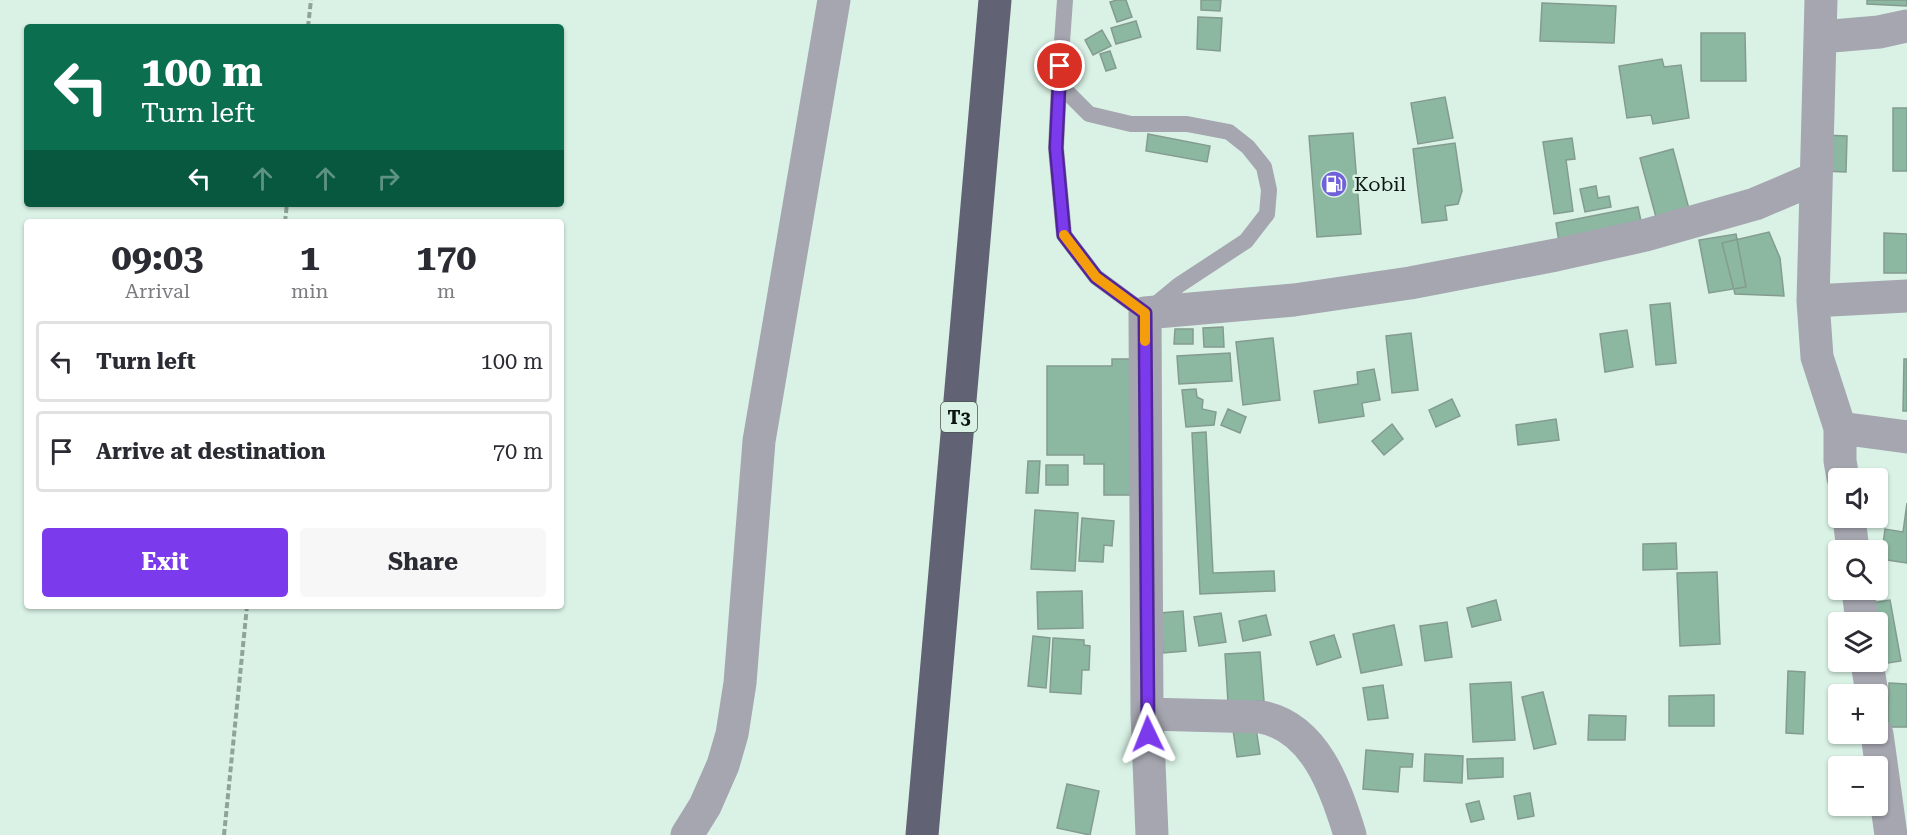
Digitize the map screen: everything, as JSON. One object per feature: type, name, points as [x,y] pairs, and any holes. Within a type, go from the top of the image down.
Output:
[{"type":"highway","name":"T3","points":[[922,835],[995,0]]},
{"type":"street","points":[[687,835],[705,806],[723,765],[732,734],[740,683],[759,441],[834,0]]},
{"type":"street","points":[[1821,0],[1813,300],[1817,357],[1840,428],[1841,468]]},
{"type":"street","points":[[1821,37],[1879,32],[1907,26]]},
{"type":"street","points":[[1152,835],[1147,714],[1145,313],[1329,295],[1410,283],[1556,255],[1646,235],[1755,204],[1816,178]]},
{"type":"street","points":[[1813,300],[1907,296]]},
{"type":"street","points":[[1840,428],[1907,437]]},
{"type":"street","points":[[1147,714],[1261,717],[1272,719],[1297,731],[1310,744],[1330,783],[1350,835]]},
{"type":"street","points":[[1878,744],[1891,835]]},
{"type":"lane","points":[[1059,84],[1089,114],[1131,124],[1187,124],[1229,132],[1248,147],[1264,167],[1269,190],[1267,214],[1246,241],[1179,285],[1145,313],[1096,277],[1064,235],[1056,148],[1059,84],[1065,0]]},
{"type":"path","points":[[308,24],[311,0]]},
{"type":"path","points":[[224,835],[248,609]]},
{"type":"building","points":[[1126,0],[1132,17],[1117,22],[1110,2]]},
{"type":"building","points":[[1201,0],[1221,0],[1220,11],[1201,10]]},
{"type":"building","points":[[1867,0],[1907,0],[1907,6],[1867,4]]},
{"type":"building","points":[[1542,3],[1616,6],[1614,43],[1540,41]]},
{"type":"building","points":[[1198,17],[1222,18],[1220,51],[1197,49]]},
{"type":"building","points":[[1136,21],[1141,37],[1116,44],[1111,28]]},
{"type":"building","points":[[1102,30],[1111,46],[1093,55],[1085,40]]},
{"type":"building","points":[[1701,33],[1745,33],[1746,81],[1701,81]]},
{"type":"building","points":[[1110,51],[1116,68],[1106,71],[1100,54]]},
{"type":"building","points":[[1662,59],[1664,67],[1681,65],[1689,118],[1653,124],[1651,115],[1627,118],[1619,66]]},
{"type":"building","points":[[1445,97],[1453,138],[1418,144],[1411,103]]},
{"type":"building","points":[[1893,108],[1907,108],[1907,171],[1893,171]]},
{"type":"building","points":[[1353,133],[1361,234],[1317,237],[1309,136]]},
{"type":"building","points":[[1148,134],[1210,146],[1207,162],[1146,151]]},
{"type":"building","points":[[1823,135],[1847,136],[1846,172],[1822,171]]},
{"type":"building","points":[[1572,138],[1575,159],[1566,160],[1573,211],[1554,214],[1543,142]]},
{"type":"building","points":[[1455,143],[1462,191],[1458,204],[1445,206],[1447,220],[1422,223],[1413,149]]},
{"type":"building","points":[[1673,149],[1689,209],[1656,217],[1640,158]]},
{"type":"building","points":[[1596,186],[1598,198],[1609,196],[1611,207],[1585,212],[1580,189]]},
{"type":"building","points":[[1638,207],[1642,226],[1559,242],[1556,223]]},
{"type":"building","points":[[1769,232],[1780,258],[1784,296],[1735,294],[1722,243]]},
{"type":"building","points":[[1884,233],[1907,234],[1907,273],[1884,273]]},
{"type":"building","points":[[1736,234],[1746,287],[1709,293],[1699,240]]},
{"type":"building","points":[[1670,303],[1676,363],[1656,365],[1650,305]]},
{"type":"building","points":[[1223,327],[1224,347],[1204,347],[1203,328]]},
{"type":"building","points":[[1175,329],[1193,329],[1193,344],[1174,344]]},
{"type":"building","points":[[1627,330],[1633,367],[1605,372],[1600,334]]},
{"type":"building","points":[[1411,333],[1418,390],[1392,393],[1386,336]]},
{"type":"building","points":[[1273,338],[1280,400],[1243,405],[1236,342]]},
{"type":"building","points":[[1230,353],[1232,381],[1179,384],[1177,356]]},
{"type":"building","points":[[1112,359],[1131,359],[1138,495],[1104,495],[1104,464],[1084,464],[1084,455],[1047,455],[1047,366],[1112,366]]},
{"type":"building","points":[[1904,359],[1907,359],[1907,411],[1903,411]]},
{"type":"building","points":[[1374,369],[1380,400],[1362,403],[1364,416],[1319,423],[1314,391],[1358,384],[1357,372]]},
{"type":"building","points":[[1196,389],[1197,397],[1203,400],[1202,409],[1216,412],[1214,425],[1186,427],[1182,390]]},
{"type":"building","points":[[1452,399],[1460,416],[1436,427],[1429,410]]},
{"type":"building","points":[[1228,409],[1246,417],[1240,433],[1221,425]]},
{"type":"building","points":[[1556,419],[1559,440],[1518,445],[1516,425]]},
{"type":"building","points":[[1392,424],[1403,439],[1384,455],[1372,441]]},
{"type":"building","points":[[1206,432],[1213,573],[1274,571],[1275,591],[1200,594],[1192,433]]},
{"type":"building","points":[[1028,461],[1040,461],[1038,493],[1026,493]]},
{"type":"building","points":[[1046,465],[1068,465],[1068,485],[1046,485]]},
{"type":"building","points":[[1907,503],[1907,563],[1888,560],[1888,540],[1884,540],[1885,529],[1903,532]]},
{"type":"building","points":[[1035,510],[1078,513],[1075,571],[1031,569]]},
{"type":"building","points":[[1082,518],[1114,521],[1112,546],[1104,545],[1103,562],[1079,561]]},
{"type":"building","points":[[1676,543],[1677,569],[1643,570],[1643,544]]},
{"type":"building","points":[[1717,572],[1720,644],[1680,646],[1677,573]]},
{"type":"building","points":[[1082,591],[1083,628],[1038,629],[1037,592]]},
{"type":"building","points":[[1496,600],[1501,620],[1472,627],[1467,608]]},
{"type":"building","points":[[1890,600],[1901,661],[1888,663],[1888,612],[1874,612],[1871,603]]},
{"type":"building","points":[[1183,611],[1186,651],[1163,653],[1160,613]]},
{"type":"building","points":[[1221,613],[1226,642],[1199,646],[1194,617]]},
{"type":"building","points":[[1266,615],[1271,635],[1243,641],[1239,621]]},
{"type":"building","points":[[1447,622],[1452,657],[1425,661],[1420,626]]},
{"type":"building","points":[[1394,625],[1402,665],[1361,673],[1353,634]]},
{"type":"building","points":[[1334,635],[1341,657],[1317,665],[1310,642]]},
{"type":"building","points":[[1033,636],[1050,638],[1046,688],[1028,686]]},
{"type":"building","points":[[1053,638],[1084,640],[1084,645],[1090,646],[1089,670],[1082,670],[1081,694],[1050,692]]},
{"type":"building","points":[[1260,652],[1264,701],[1228,703],[1225,654]]},
{"type":"building","points":[[1788,671],[1805,672],[1803,734],[1786,733]]},
{"type":"building","points":[[1511,682],[1515,740],[1473,742],[1470,684]]},
{"type":"building","points":[[1889,683],[1907,684],[1907,727],[1888,727]]},
{"type":"building","points":[[1383,685],[1388,718],[1368,720],[1363,688]]},
{"type":"building","points":[[1543,692],[1556,744],[1534,749],[1522,697]]},
{"type":"building","points":[[1714,695],[1714,726],[1669,726],[1669,696]]},
{"type":"building","points":[[1589,715],[1626,716],[1625,740],[1588,740]]},
{"type":"building","points":[[1256,728],[1260,754],[1237,757],[1233,730]]},
{"type":"building","points":[[1366,750],[1413,754],[1412,767],[1400,767],[1398,792],[1363,789]]},
{"type":"building","points":[[1425,754],[1463,756],[1462,783],[1424,781]]},
{"type":"building","points":[[1503,758],[1503,777],[1468,779],[1467,759]]},
{"type":"building","points":[[1067,784],[1099,791],[1090,835],[1057,828]]},
{"type":"building","points":[[1530,793],[1534,816],[1518,819],[1514,796]]},
{"type":"building","points":[[1479,801],[1484,819],[1471,822],[1466,804]]},
{"type":"slow traffic","points":[[1064,235],[1096,277],[1145,313],[1145,341]]},
{"type":"place","name":"Kobil","points":[[1334,184]]},
{"type":"route","points":[[1060,66],[1056,148],[1064,235],[1096,277],[1145,313],[1148,734]]}]
